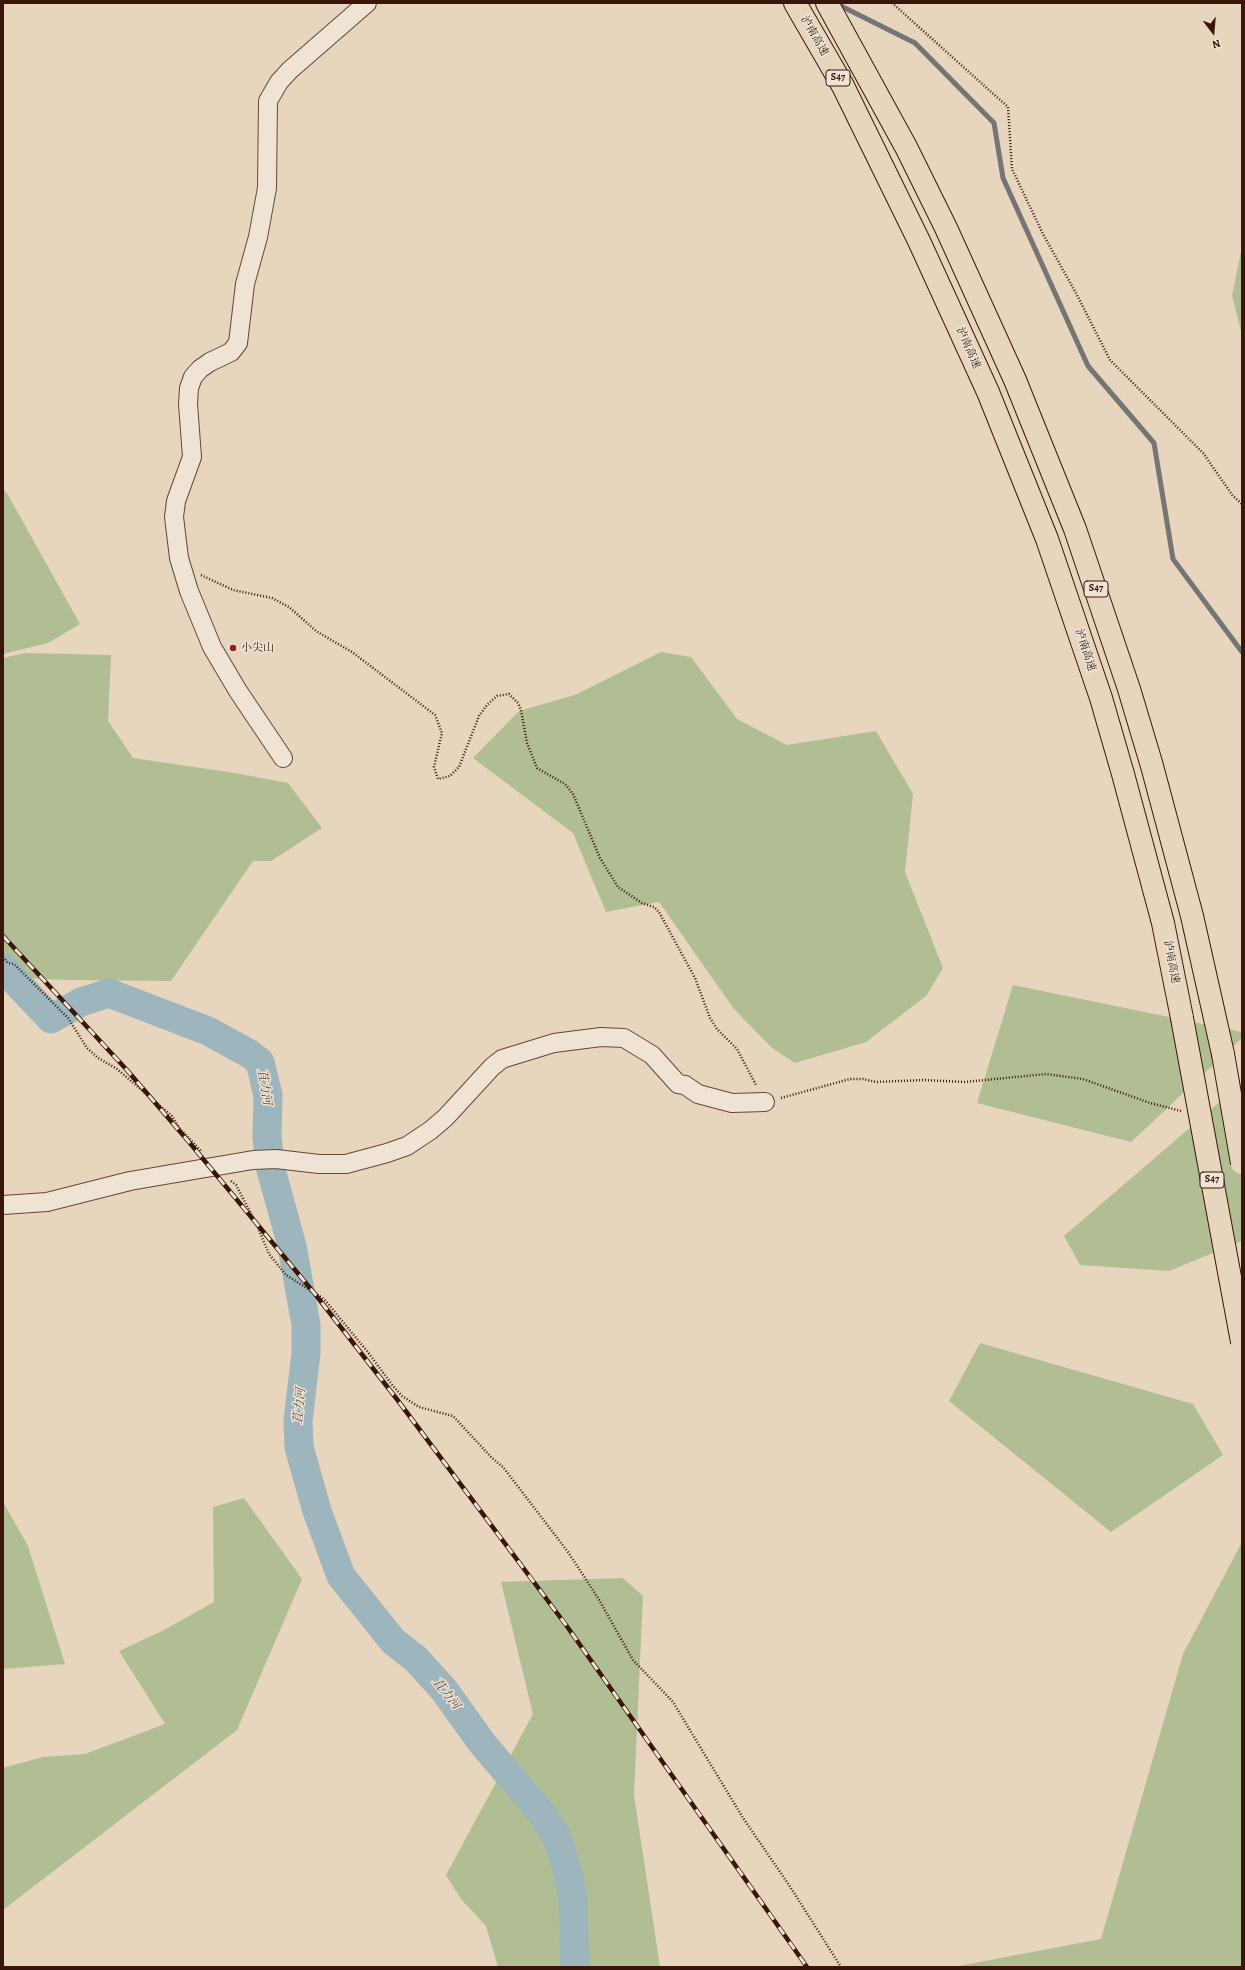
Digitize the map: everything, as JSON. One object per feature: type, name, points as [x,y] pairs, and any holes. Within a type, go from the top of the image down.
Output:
[{"type":"highway","name":"泸南高速","points":[[795,3],[843,86],[878,155],[988,392],[1047,539],[1068,598],[1101,698],[1163,923],[1242,1342]]},
{"type":"highway","name":"S47","points":[[827,3],[906,147],[946,228],[1015,380],[1075,528],[1129,689],[1169,828],[1192,916],[1223,1054],[1242,1163]]},
{"type":"street","points":[[283,758],[238,691],[212,647],[189,591],[179,558],[174,517],[176,501],[189,469],[192,457],[188,404],[189,388],[193,377],[200,368],[231,352],[238,343],[245,284],[258,237],[267,188],[268,101],[279,82],[290,70],[367,3]]},
{"type":"street","points":[[3,1205],[47,1202],[130,1181],[253,1160],[276,1159],[319,1164],[346,1164],[400,1149],[430,1130],[446,1117],[502,1058],[554,1043],[601,1037],[624,1038],[652,1055],[678,1084],[686,1085],[698,1094],[732,1103],[765,1102]]},
{"type":"path","points":[[892,3],[1008,107],[1012,169],[1042,234],[1077,295],[1110,360],[1203,452],[1233,496],[1242,504]]},
{"type":"path","points":[[179,558],[189,570],[233,590],[272,598],[289,608],[316,631],[352,652],[435,715],[442,734],[434,767],[438,779],[450,776],[459,767],[479,716],[487,705],[497,696],[509,694],[518,703],[521,710],[527,743],[537,768],[565,784],[573,794],[600,858],[618,887],[642,903],[654,907],[659,912],[695,978],[710,1018],[737,1049],[765,1102],[850,1079],[863,1079],[876,1082],[923,1080],[965,1082],[1046,1074],[1083,1079],[1150,1103],[1188,1112]]},
{"type":"path","points":[[3,957],[8,963],[14,964],[68,1018],[82,1043],[98,1058],[117,1069],[172,1116],[180,1129],[236,1185],[256,1223],[269,1254],[286,1275],[324,1299],[402,1396],[419,1407],[453,1416],[492,1458],[503,1467],[568,1552],[598,1598],[632,1660],[673,1702],[743,1818],[789,1885],[841,1967]]},
{"type":"green space","points":[[1242,246],[1242,335],[1232,296]]},
{"type":"green space","points":[[3,489],[8,495],[80,624],[48,643],[3,654]]},
{"type":"green space","points":[[661,652],[691,657],[737,719],[787,745],[876,731],[913,794],[905,872],[943,968],[926,996],[866,1042],[795,1063],[772,1048],[734,1009],[659,902],[606,912],[573,833],[473,758],[519,711],[575,695]]},
{"type":"green space","points":[[25,653],[111,655],[108,721],[133,758],[235,773],[288,783],[322,828],[271,861],[253,861],[171,981],[66,980],[5,977],[3,973],[3,658]]},
{"type":"green space","points":[[1013,985],[1242,1032],[1242,1038],[1131,1142],[977,1103]]},
{"type":"green space","points":[[1242,1083],[1242,1241],[1169,1271],[1080,1265],[1064,1236]]},
{"type":"green space","points":[[980,1343],[1193,1404],[1223,1455],[1111,1532],[949,1401]]},
{"type":"green space","points":[[244,1498],[302,1579],[237,1730],[3,1910],[3,1768],[43,1757],[85,1754],[165,1724],[119,1651],[164,1630],[214,1602],[213,1507]]},
{"type":"green space","points":[[3,1502],[28,1546],[65,1664],[3,1669]]},
{"type":"green space","points":[[1242,1542],[1242,1967],[953,1967],[1101,1939],[1183,1654]]},
{"type":"green space","points":[[623,1578],[643,1596],[634,1795],[660,1967],[498,1967],[486,1926],[461,1899],[446,1875],[533,1714],[501,1582]]},
{"type":"waterway","points":[[837,4],[915,43],[994,123],[1003,178],[1088,366],[1154,443],[1173,559],[1242,652]]},
{"type":"waterway","name":"苴力河","points":[[3,968],[51,1019],[81,1002],[109,993],[208,1031],[250,1054],[260,1062],[268,1095],[267,1137],[270,1166],[292,1246],[306,1325],[306,1353],[298,1421],[299,1447],[317,1511],[341,1576],[393,1641],[416,1659],[444,1690],[482,1743],[542,1814],[557,1837],[568,1873],[573,1900],[575,1967]]},
{"type":"railway","points":[[3,936],[126,1069],[189,1142],[315,1294],[396,1398],[566,1625],[807,1967]]},
{"type":"place","name":"小尖山","points":[[233,648]]}]
